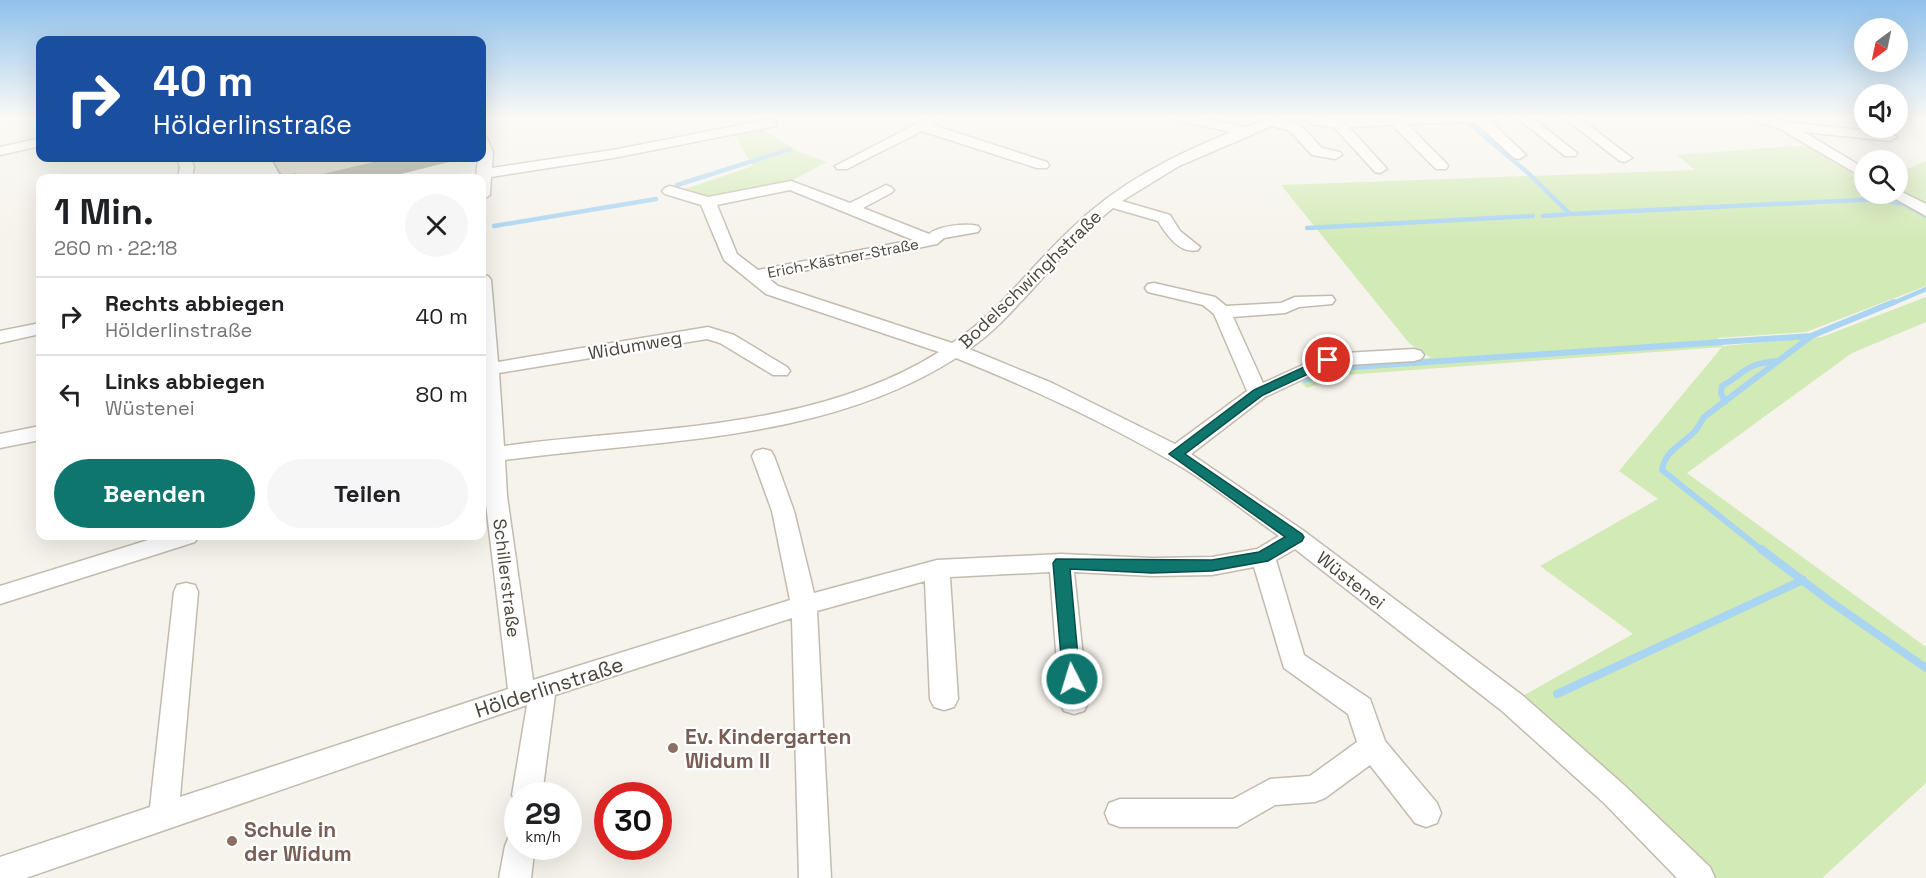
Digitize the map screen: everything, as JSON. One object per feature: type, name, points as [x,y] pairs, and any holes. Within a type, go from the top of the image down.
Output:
[{"type":"street","points":[[485,162],[484,174],[587,158]]},
{"type":"street","points":[[842,166],[858,158]]},
{"type":"street","points":[[1019,158],[1042,165]]},
{"type":"street","name":"Bodelschwinghstraße","points":[[487,455],[750,424],[801,414],[876,392],[928,369],[956,351],[992,321],[1086,223],[1110,202],[1154,172],[1185,158]]},
{"type":"street","points":[[1370,158],[1380,169]]},
{"type":"street","points":[[1433,158],[1441,166]]},
{"type":"street","points":[[1838,158],[1854,168]]},
{"type":"street","name":"Erich-Kästner-Straße","points":[[670,191],[708,202],[791,185],[931,241]]},
{"type":"street","points":[[852,208],[886,190]]},
{"type":"street","points":[[1908,200],[1926,211]]},
{"type":"street","name":"Erich-Kästner-Straße","points":[[708,202],[730,256],[772,290],[956,351]]},
{"type":"street","points":[[1110,202],[1164,218],[1174,234],[1192,247]]},
{"type":"street","name":"Erich-Kästner-Straße","points":[[755,276],[931,241],[939,234],[972,229]]},
{"type":"street","points":[[1154,288],[1209,302],[1222,312],[1258,393]]},
{"type":"street","points":[[1222,312],[1285,308],[1295,302],[1326,300]]},
{"type":"street","points":[[0,337],[36,330]]},
{"type":"street","name":"Widumweg","points":[[486,368],[506,367],[708,333],[727,339],[780,371]]},
{"type":"street","name":"Wüstenei","points":[[956,351],[1045,387],[1098,412],[1176,454],[1296,537],[1512,703],[1614,794],[1700,878]]},
{"type":"street","points":[[1176,454],[1258,393],[1328,360],[1414,355]]},
{"type":"street","name":"Schillerstraße","points":[[486,380],[493,424],[487,455],[532,691],[528,782]]},
{"type":"street","points":[[0,441],[36,434]]},
{"type":"street","points":[[763,456],[783,511],[804,605],[815,878]]},
{"type":"street","name":"Hölderlinstraße","points":[[0,872],[532,691],[804,605],[937,570],[1061,563],[1152,567],[1212,566],[1263,557],[1296,537]]},
{"type":"street","points":[[0,595],[174,540]]},
{"type":"street","points":[[1263,557],[1293,661],[1360,707],[1372,747],[1426,813]]},
{"type":"street","points":[[1061,563],[1074,702]]},
{"type":"street","points":[[937,570],[944,699]]},
{"type":"street","points":[[164,815],[186,592]]},
{"type":"street","points":[[1120,813],[1237,813],[1270,792],[1315,789],[1372,747]]},
{"type":"street","points":[[515,878],[518,860]]},
{"type":"green space","points":[[748,158],[816,158],[827,162],[785,184],[710,200],[679,191],[753,166]]},
{"type":"green space","points":[[1681,158],[1827,158],[1854,174],[1854,204],[1904,204],[1926,217],[1926,286],[1806,332],[1718,338],[1723,346],[1822,337],[1926,297],[1926,322],[1852,353],[1687,473],[1926,647],[1926,783],[1822,878],[1713,878],[1519,698],[1633,634],[1540,566],[1658,499],[1619,471],[1722,347],[1346,375],[1307,388],[1299,381],[1333,365],[1431,358],[1409,343],[1281,185],[1695,170]]},
{"type":"green space","points":[[1926,161],[1926,205],[1908,195],[1908,169]]},
{"type":"building","points":[[273,162],[377,162],[326,174],[280,174]]},
{"type":"waterway","points":[[677,185],[762,158]]},
{"type":"waterway","points":[[1510,158],[1570,214]]},
{"type":"waterway","points":[[494,226],[656,199]]},
{"type":"waterway","points":[[1570,214],[1879,199],[1904,204],[1926,216]]},
{"type":"waterway","points":[[1543,216],[1570,214]]},
{"type":"waterway","points":[[1307,228],[1533,216]]},
{"type":"waterway","points":[[1891,304],[1926,289]]},
{"type":"waterway","points":[[1305,380],[1339,368],[1811,336],[1894,302]]},
{"type":"waterway","points":[[1725,401],[1810,337]]},
{"type":"waterway","points":[[1725,401],[1721,393],[1722,386],[1752,366],[1778,361]]},
{"type":"waterway","points":[[1725,401],[1704,417],[1698,428],[1670,453],[1662,470],[1763,551]]},
{"type":"waterway","points":[[1761,549],[1802,580]]},
{"type":"waterway","points":[[1557,694],[1802,580]]},
{"type":"waterway","points":[[1802,580],[1926,668]]},
{"type":"place","name":"Ev. Kindergarten Widum II","points":[[673,748]]},
{"type":"place","name":"Schule in der Widum","points":[[232,841]]},
{"type":"route","points":[[1072,679],[1061,563],[1152,567],[1212,566],[1263,557],[1296,537],[1176,454],[1258,393],[1328,360]]}]
